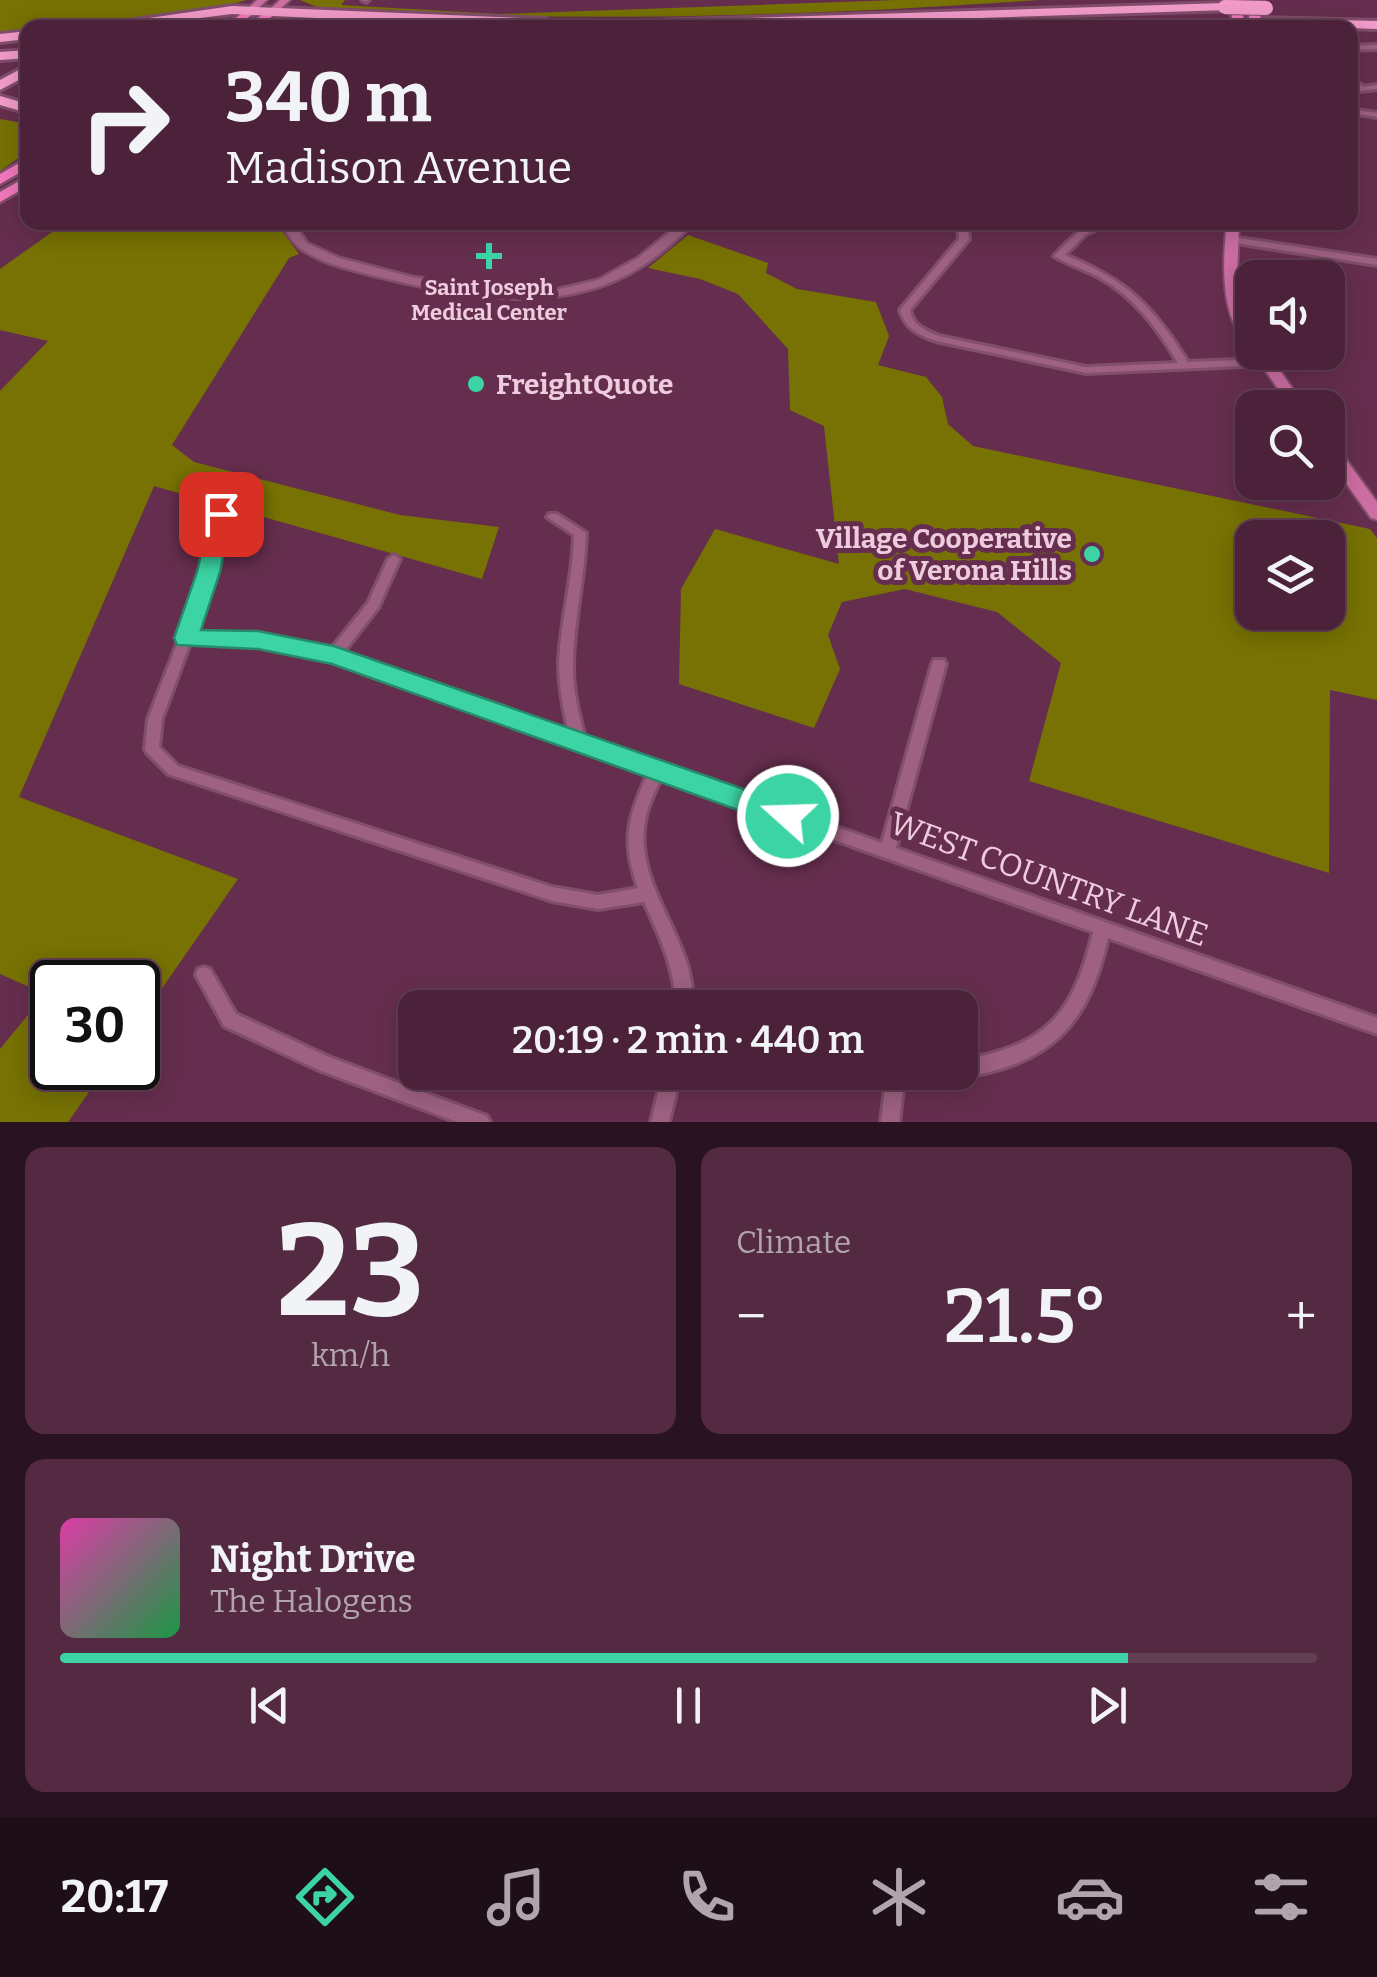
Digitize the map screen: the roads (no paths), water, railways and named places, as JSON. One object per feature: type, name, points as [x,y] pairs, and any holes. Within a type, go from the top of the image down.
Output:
[{"type":"highway","points":[[296,0],[320,12]]},
{"type":"highway","points":[[866,16],[872,12],[1060,0]]},
{"type":"highway","points":[[148,20],[250,5],[274,10],[501,20]]},
{"type":"highway","points":[[754,20],[1377,12]]},
{"type":"highway","points":[[1050,20],[1231,14]]},
{"type":"highway","points":[[1260,14],[1324,20]]},
{"type":"main road","points":[[250,5],[262,0]]},
{"type":"main road","points":[[261,20],[285,0]]},
{"type":"main road","points":[[1233,230],[1227,269],[1235,309]]},
{"type":"main road","points":[[1345,470],[1376,512]]},
{"type":"street","points":[[1358,86],[1366,94],[1358,97]]},
{"type":"street","points":[[1362,89],[1377,88]]},
{"type":"street","points":[[292,230],[305,248],[342,263],[481,292],[525,295],[570,290],[614,278],[636,266],[677,230]]},
{"type":"street","points":[[963,230],[964,239],[905,310],[910,324],[918,330],[1064,367],[1114,371],[1235,360]]},
{"type":"street","points":[[1088,230],[1059,256],[1104,274],[1131,291],[1162,329],[1184,366]]},
{"type":"street","points":[[1232,240],[1377,262]]},
{"type":"street","points":[[221,514],[208,572],[155,720],[152,750],[173,770],[552,894],[598,902],[647,894]]},
{"type":"street","points":[[553,517],[580,533],[580,564],[566,664],[568,702],[579,743]]},
{"type":"street","points":[[334,655],[373,606],[394,559]]},
{"type":"street","name":"WEST COUNTRY LANE","points":[[186,638],[258,640],[334,655],[1377,1026]]},
{"type":"street","points":[[887,850],[939,664]]},
{"type":"street","points":[[657,770],[636,830],[637,859],[647,894],[680,964],[683,990]]},
{"type":"street","points":[[978,1065],[1010,1059],[1037,1046],[1061,1027],[1084,994],[1102,928]]},
{"type":"street","points":[[204,975],[230,1020],[325,1064],[480,1122]]},
{"type":"street","points":[[660,1122],[668,1090]]},
{"type":"street","points":[[890,1122],[894,1090]]},
{"type":"place","name":"Saint Joseph Medical Center","points":[[489,256]]},
{"type":"place","name":"FreightQuote","points":[[476,384]]},
{"type":"place","name":"Village Cooperative of Verona Hills","points":[[1092,554]]}]
